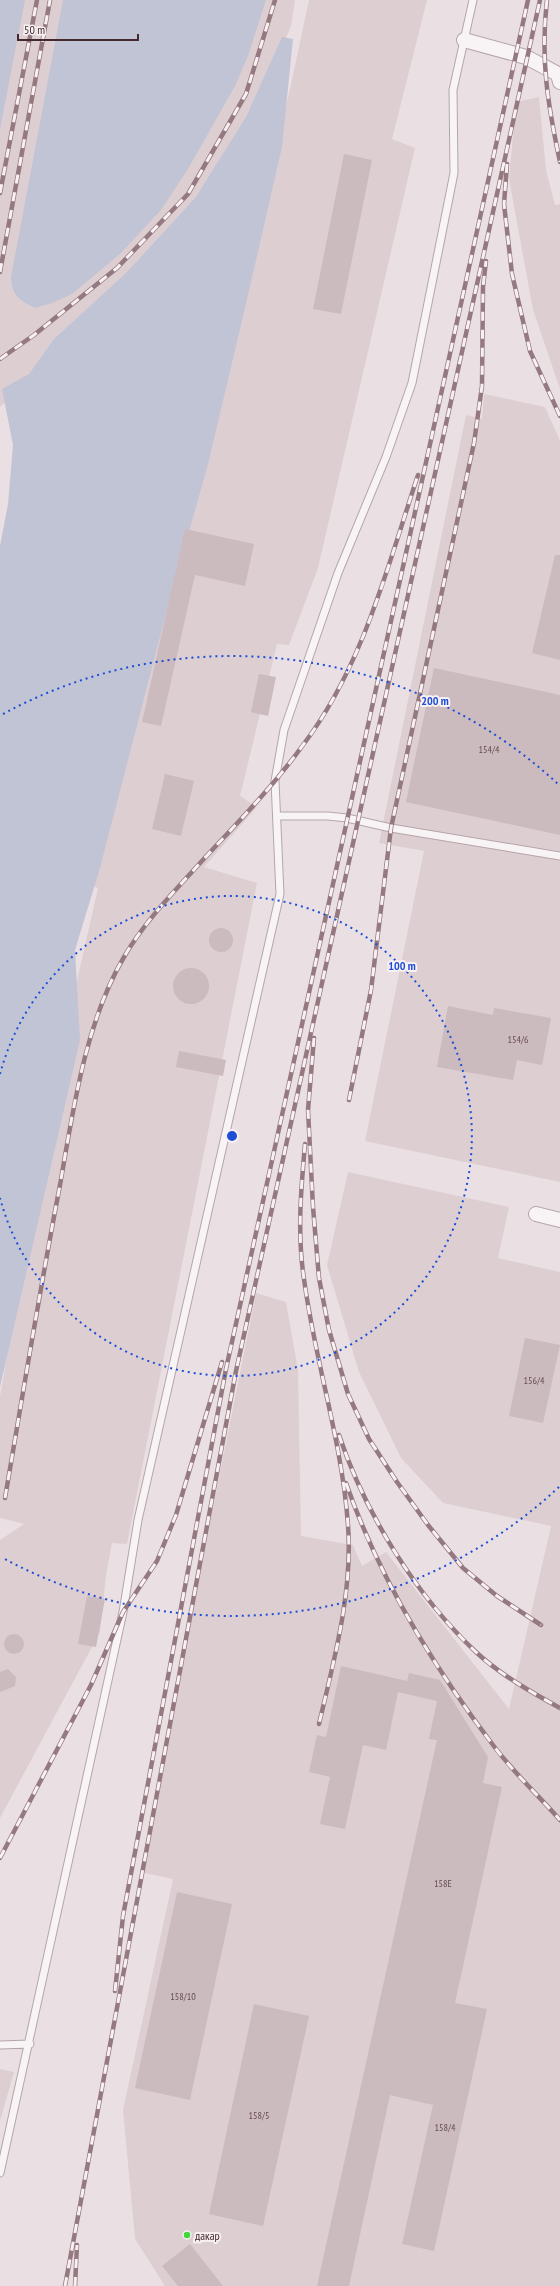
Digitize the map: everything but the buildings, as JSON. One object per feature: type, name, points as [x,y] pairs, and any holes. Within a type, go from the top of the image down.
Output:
[{"type":"street","points":[[464,40],[526,57],[558,74],[560,82]]},
{"type":"street","points":[[536,1214],[560,1220]]},
{"type":"lane","points":[[0,2173],[30,2044],[123,1612],[138,1520],[280,894],[275,781],[284,730],[338,573],[386,456],[412,383],[454,173],[453,90],[473,0]]},
{"type":"lane","points":[[277,816],[328,816],[347,818],[391,828],[560,856]]},
{"type":"lane","points":[[0,2045],[30,2044]]},
{"type":"shaded area","points":[[0,0],[295,0],[291,26],[225,188],[174,259],[0,407]]},
{"type":"shaded area","points":[[0,0],[25,0],[0,129]]},
{"type":"shaded area","points":[[63,0],[266,0],[248,56],[235,86],[188,169],[161,210],[120,254],[72,294],[52,303],[35,308],[17,297],[13,289],[11,277]]},
{"type":"shaded area","points":[[309,0],[427,0],[392,139],[415,148],[318,568],[289,645],[277,644],[240,796],[257,807],[204,867],[257,883],[127,1544],[112,1543],[106,1575],[100,1632],[0,1818],[0,1540],[24,1524],[0,1518],[0,1396],[59,1060],[98,888],[93,886],[186,528],[290,89]]},
{"type":"shaded area","points":[[282,37],[293,39],[282,147],[208,464],[168,606],[100,868],[75,950],[80,1040],[0,1387],[0,546],[8,504],[13,445],[2,389],[29,374],[54,339],[126,273],[196,197],[246,117]]},
{"type":"shaded area","points":[[539,97],[546,170],[555,205],[560,204],[560,389],[533,310],[509,179],[516,102]]},
{"type":"shaded area","points":[[484,394],[545,407],[560,441],[560,1182],[365,1141],[424,851],[379,843],[466,415],[482,419]]},
{"type":"shaded area","points":[[348,1172],[509,1207],[498,1258],[560,1272],[560,2286],[165,2286],[135,2239],[123,2110],[173,1879],[140,1872],[256,1293],[286,1302],[298,1370],[301,1536],[353,1545],[362,1566],[386,1552],[509,1709],[551,1526],[443,1503],[401,1458],[359,1372],[327,1265]]},
{"type":"shaded area","points":[[0,2069],[14,2072],[0,2121]]},
{"type":"railway","points":[[0,193],[37,0]]},
{"type":"railway","points":[[0,272],[50,0]]},
{"type":"railway","points":[[0,359],[34,335],[117,268],[188,194],[246,94],[275,0]]},
{"type":"railway","points":[[115,1991],[123,1916],[226,1369],[528,0]]},
{"type":"railway","points":[[65,2286],[236,1371],[540,0]]},
{"type":"railway","points":[[547,0],[544,42],[546,82],[560,162]]},
{"type":"railway","points":[[507,164],[504,204],[512,274],[530,351],[560,416]]},
{"type":"railway","points":[[349,1100],[371,990],[391,828],[474,443],[482,386],[483,287],[486,261]]},
{"type":"railway","points":[[5,1498],[76,1098],[82,1068],[99,1010],[124,957],[155,913],[277,778],[324,715],[342,683],[358,649],[384,580],[418,475]]},
{"type":"railway","points":[[314,1038],[308,1110],[313,1207],[319,1278],[329,1330],[348,1394],[369,1439],[397,1482],[428,1525],[463,1568],[497,1596],[541,1625]]},
{"type":"railway","points":[[305,1144],[300,1212],[302,1262],[309,1310],[340,1463],[345,1494],[349,1550],[348,1575],[341,1626],[319,1724]]},
{"type":"railway","points":[[0,1858],[91,1685],[123,1612],[157,1561],[176,1515],[222,1362]]},
{"type":"railway","points":[[339,1435],[363,1494],[378,1523],[413,1580],[433,1606],[486,1661],[517,1683],[560,1708]]},
{"type":"railway","points":[[346,1483],[374,1553],[391,1587],[409,1620],[449,1684],[501,1755],[560,1820]]},
{"type":"railway","points":[[75,2286],[77,2245]]},
{"type":"place","name":"дакар","points":[[187,2235]]}]
